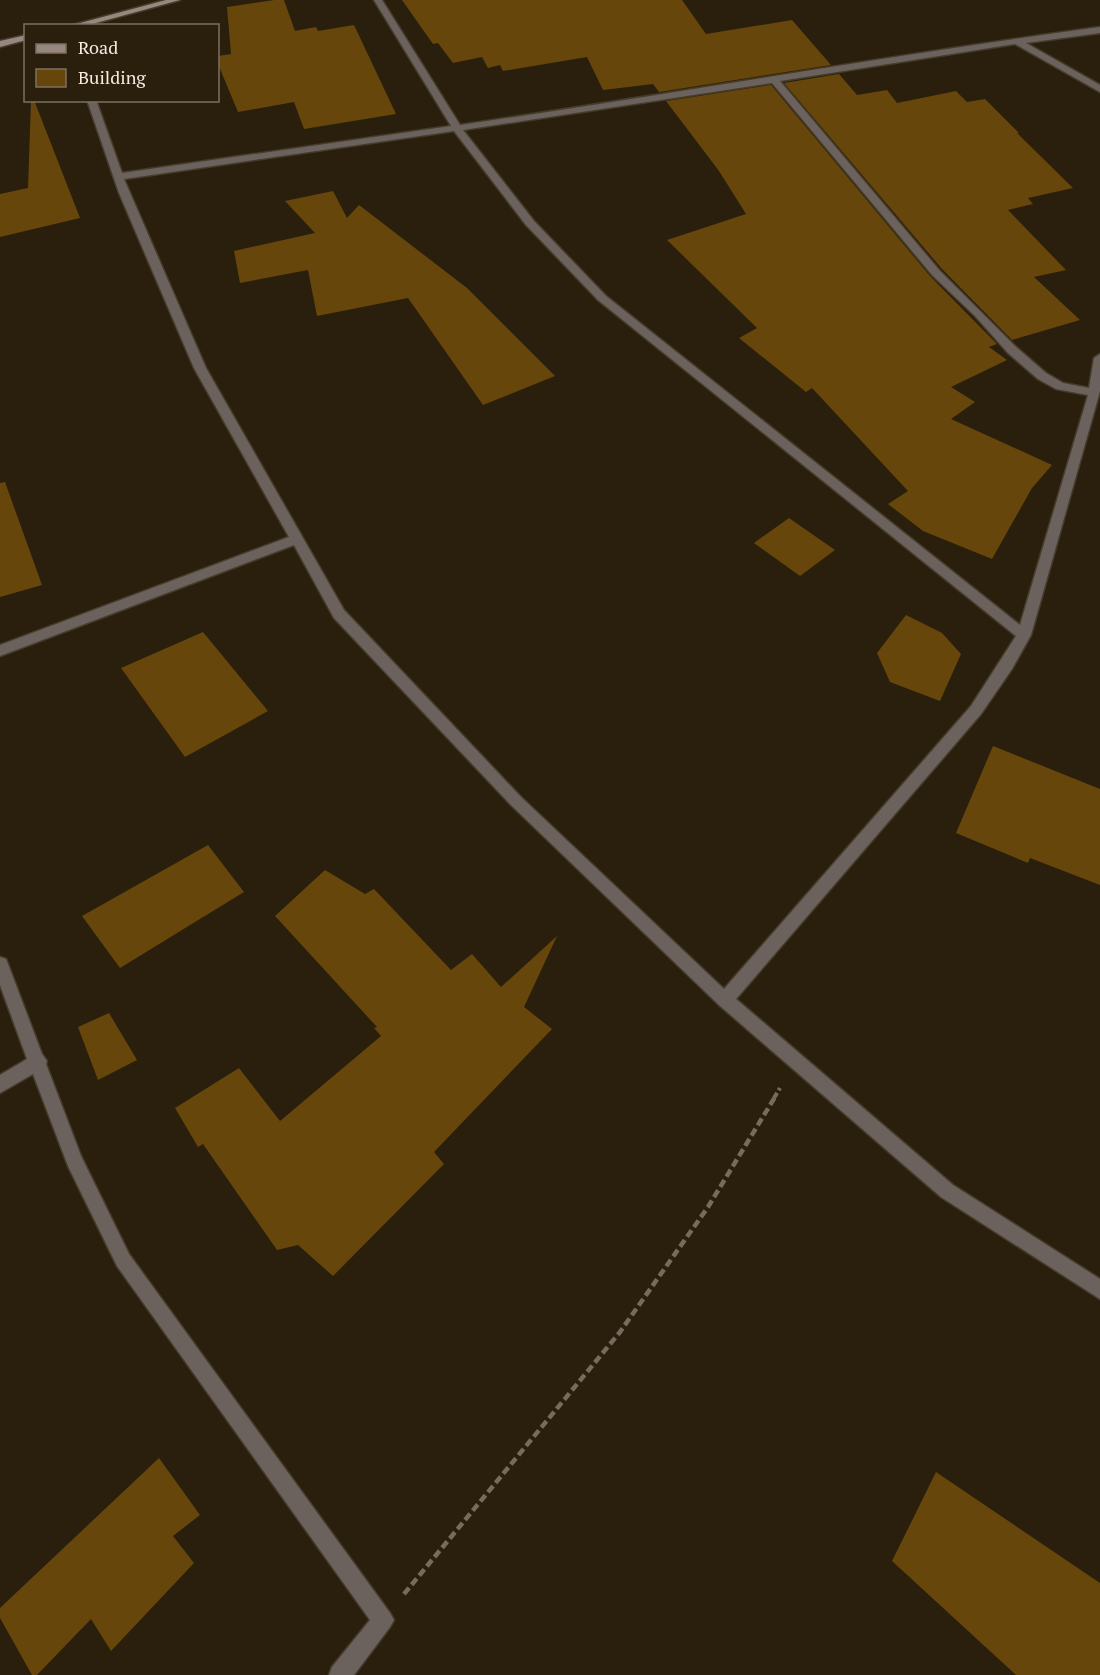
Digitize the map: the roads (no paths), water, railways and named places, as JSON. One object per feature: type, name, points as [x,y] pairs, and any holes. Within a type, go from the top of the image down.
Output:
[{"type":"street","points":[[81,24],[176,0]]},
{"type":"street","points":[[378,0],[457,128],[530,223],[602,298],[1024,635]]},
{"type":"street","points":[[118,177],[1100,30]]},
{"type":"street","points":[[0,44],[24,38]]},
{"type":"street","points":[[1018,42],[1069,69],[1100,89]]},
{"type":"street","points":[[774,80],[936,273],[979,314],[1012,350],[1042,376],[1060,386],[1094,393]]},
{"type":"street","points":[[92,102],[118,177],[200,368],[339,614],[516,801],[725,1000],[947,1191],[1100,1290]]},
{"type":"street","points":[[725,1000],[976,710],[1007,665],[1024,635],[1094,393],[1100,358]]},
{"type":"street","points":[[0,651],[297,538]]},
{"type":"street","points":[[0,964],[39,1061],[74,1160],[123,1260],[383,1620],[340,1675]]},
{"type":"street","points":[[0,1085],[39,1061]]}]
